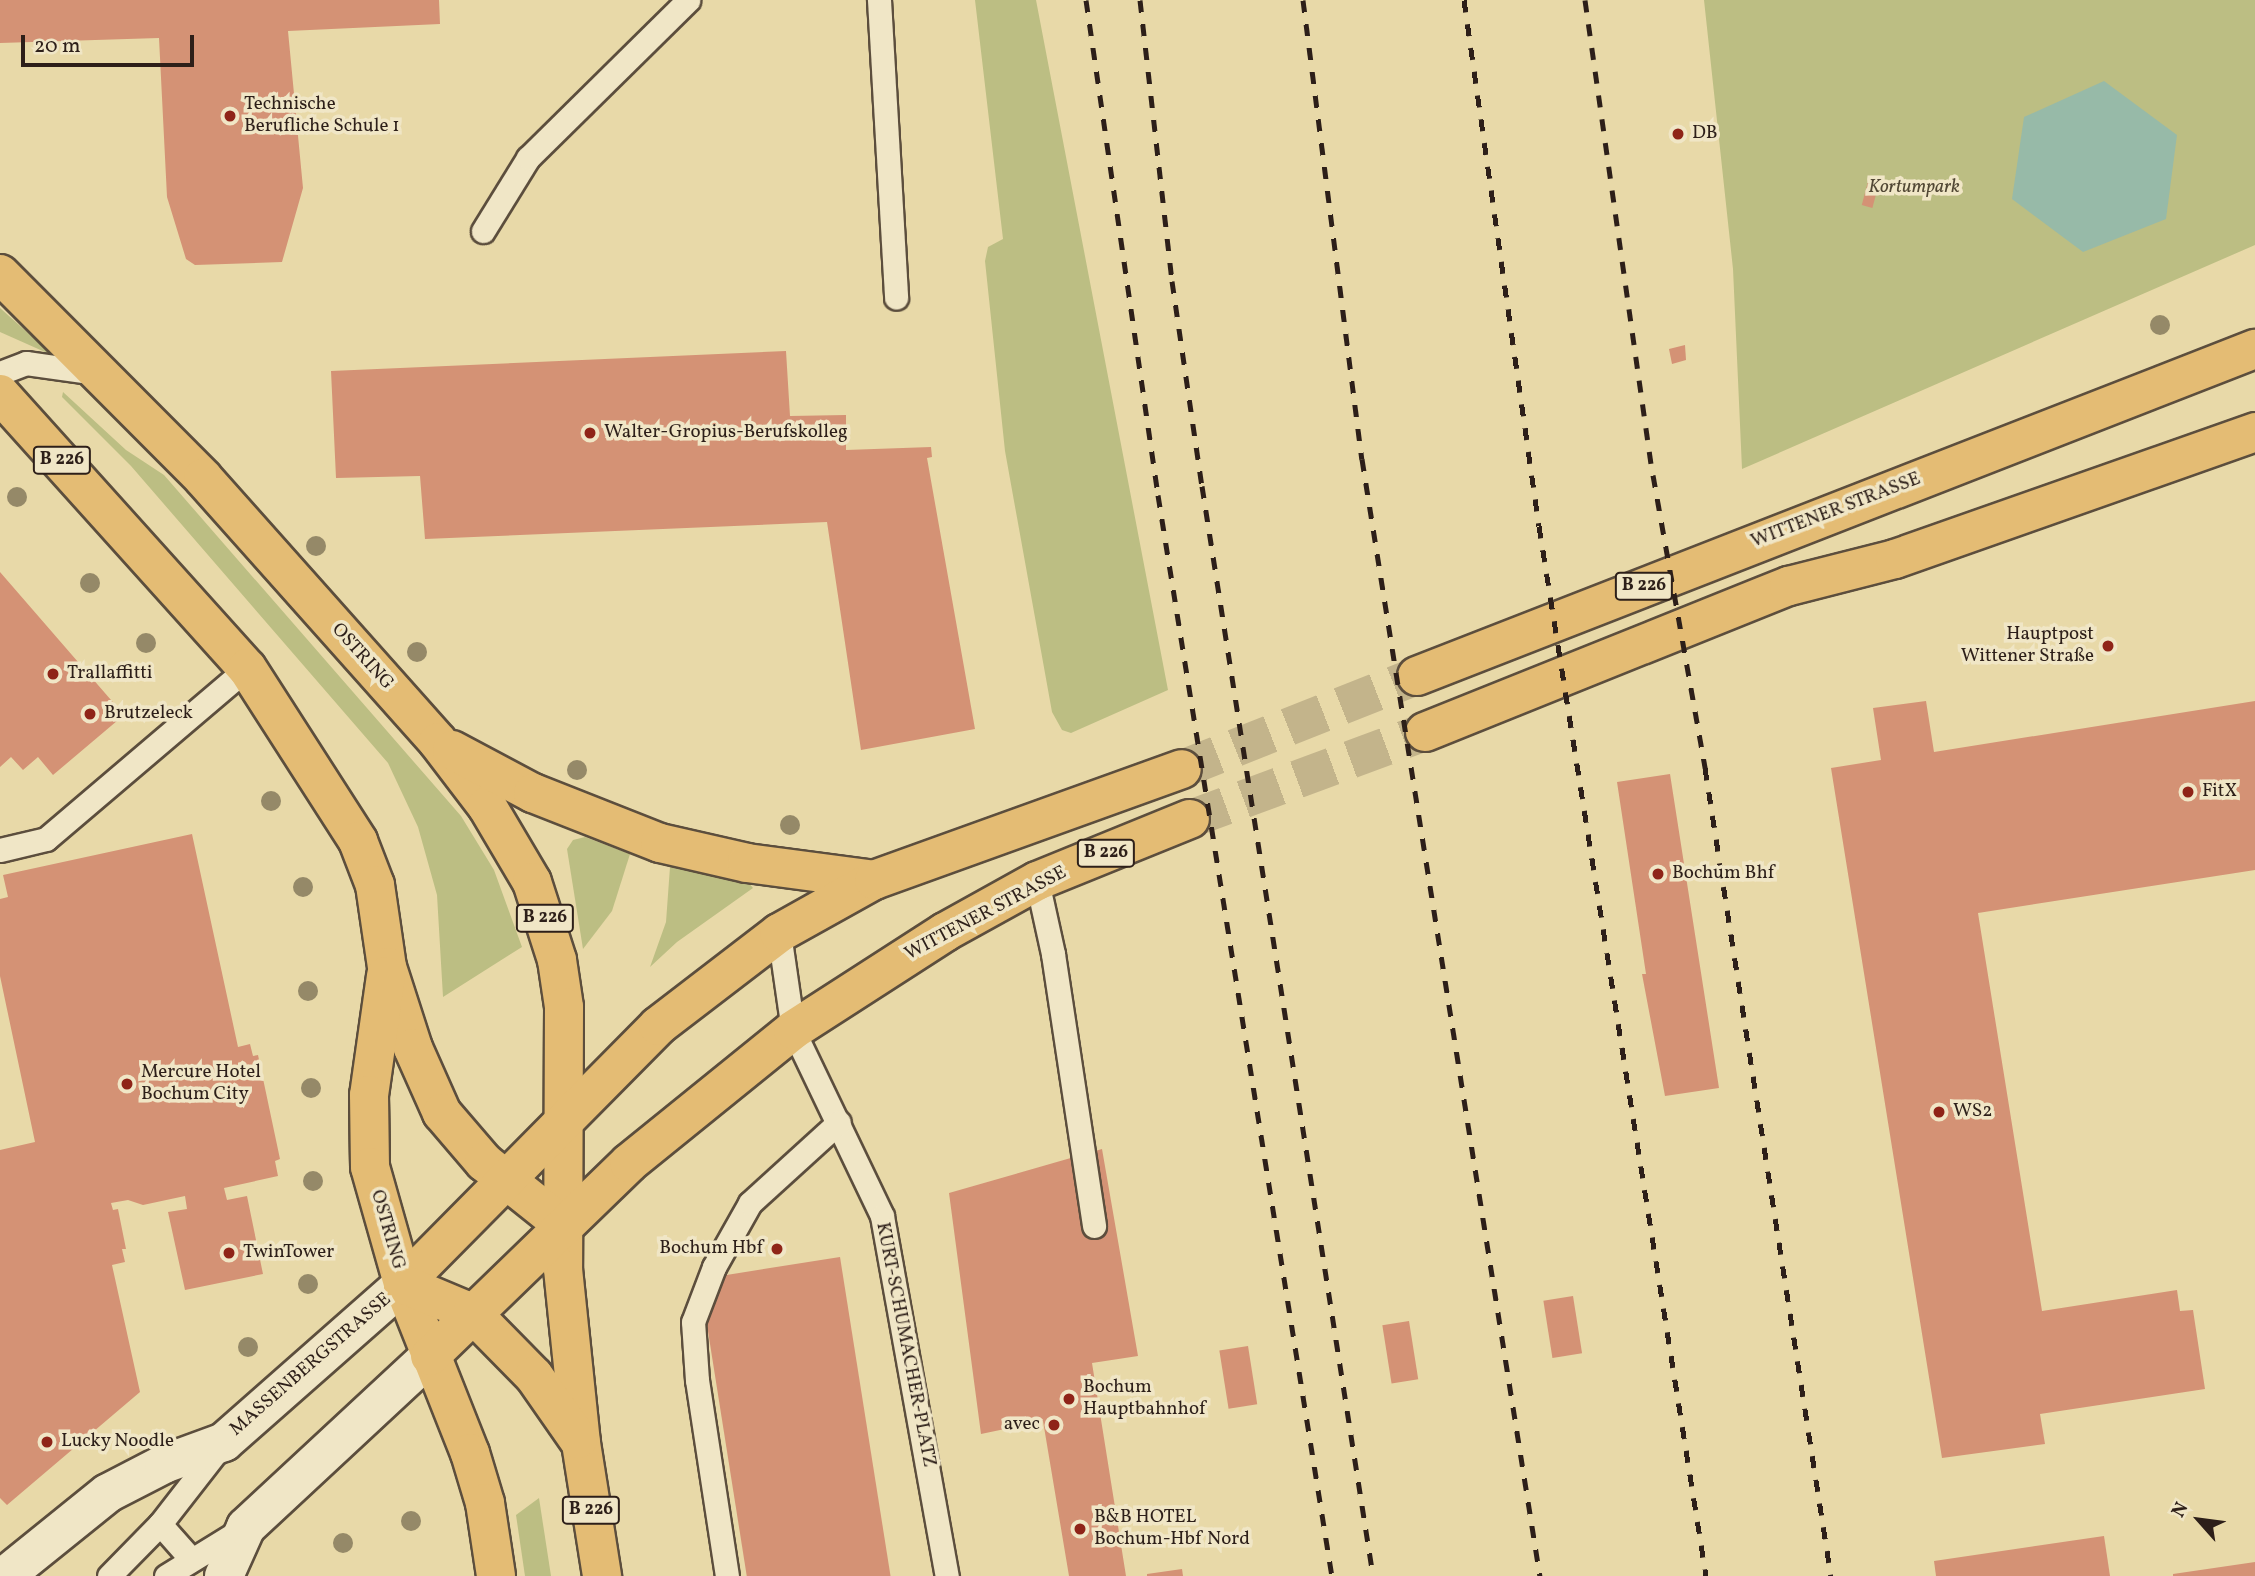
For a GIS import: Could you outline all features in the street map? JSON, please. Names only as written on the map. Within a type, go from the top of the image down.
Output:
[{"type":"main road","name":"OSTRING","points":[[0,274],[202,478],[438,742],[514,850],[545,916],[564,1007],[564,1122]]},
{"type":"main road","name":"WITTENER STRASSE","points":[[1417,676],[2255,349]]},
{"type":"main road","name":"OSTRING","points":[[0,394],[247,668],[358,841],[375,885],[387,967],[413,1048],[442,1113],[464,1142],[508,1182]]},
{"type":"main road","points":[[1425,733],[1789,586],[1895,559],[2255,432]]},
{"type":"main road","name":"B 226","points":[[438,742],[533,793],[660,843],[747,863],[874,880]]},
{"type":"main road","name":"B 226","points":[[496,1576],[485,1503],[470,1453],[404,1284],[508,1182],[658,1026],[779,933],[874,880],[1182,769]]},
{"type":"main road","name":"WITTENER STRASSE","points":[[563,1225],[629,1163],[793,1030],[945,932],[1037,881],[1190,819]]},
{"type":"main road","name":"OSTRING","points":[[387,967],[368,1134],[383,1222],[404,1284]]},
{"type":"main road","name":"B 226","points":[[564,1122],[563,1225],[568,1337],[602,1576]]},
{"type":"main road","name":"B 226","points":[[508,1182],[563,1225]]},
{"type":"main road","name":"B 226","points":[[430,1356],[563,1225]]},
{"type":"main road","points":[[404,1284],[472,1313],[534,1376],[581,1443]]},
{"type":"street","name":"MASSENBERGSTRASSE","points":[[5,1576],[108,1493],[164,1464],[224,1442],[404,1284]]},
{"type":"street","points":[[207,1567],[246,1527],[430,1356]]},
{"type":"lane","points":[[482,231],[528,158],[688,0]]},
{"type":"lane","points":[[880,0],[896,298]]},
{"type":"lane","points":[[0,373],[26,363],[100,373]]},
{"type":"lane","points":[[0,850],[46,839],[247,668]]},
{"type":"lane","points":[[1037,881],[1053,954],[1094,1226]]},
{"type":"lane","points":[[779,933],[793,1030]]},
{"type":"lane","name":"KURT-SCHUMACHER-PLATZ","points":[[793,1030],[882,1216],[947,1576]]},
{"type":"lane","points":[[727,1576],[697,1380],[693,1322],[714,1267],[750,1203],[839,1122]]},
{"type":"lane","points":[[109,1576],[160,1524],[224,1442]]},
{"type":"lane","points":[[160,1524],[207,1567]]},
{"type":"lane","points":[[166,1576],[207,1567]]},
{"type":"green space","points":[[975,0],[1036,0],[1168,690],[1071,733],[1062,730],[1052,712],[1005,451],[985,261],[988,247],[1003,239]]},
{"type":"green space","name":"Kortumpark","points":[[1704,0],[2255,0],[2255,245],[1742,469],[1733,269]]},
{"type":"green space","points":[[0,308],[54,356],[0,332]]},
{"type":"green space","points":[[63,392],[126,450],[164,475],[461,816],[494,870],[522,947],[443,997],[437,895],[418,827],[388,763],[131,466],[62,397]]},
{"type":"green space","points":[[585,837],[630,854],[612,911],[583,949],[567,849],[573,840]]},
{"type":"green space","points":[[670,867],[748,882],[753,888],[677,942],[650,967],[666,922]]},
{"type":"green space","points":[[539,1498],[551,1576],[525,1576],[516,1515]]},
{"type":"shaded area","points":[[2104,81],[2177,135],[2166,219],[2083,252],[2012,199],[2024,117]]},
{"type":"building","name":"Technische Berufliche Schule 1","points":[[0,0],[439,0],[440,24],[288,31],[303,188],[282,262],[195,265],[186,259],[167,197],[159,38],[0,43]]},
{"type":"building","points":[[1869,178],[1880,181],[1872,208],[1862,205]]},
{"type":"building","points":[[1685,345],[1686,360],[1672,364],[1669,349]]},
{"type":"building","name":"Walter-Gropius-Berufskolleg","points":[[786,351],[790,416],[846,415],[846,450],[931,447],[932,457],[927,458],[975,729],[861,750],[827,522],[425,539],[420,476],[336,478],[331,371]]},
{"type":"building","points":[[0,572],[124,715],[53,775],[38,757],[23,770],[11,757],[0,767]]},
{"type":"building","name":"WS2","points":[[1926,701],[1934,752],[2255,701],[2255,870],[1978,913],[2042,1311],[2177,1290],[2180,1311],[2193,1310],[2205,1389],[2040,1414],[2045,1444],[1942,1458],[1831,768],[1881,760],[1873,708]]},
{"type":"building","name":"Bochum Bhf","points":[[1670,774],[1719,1088],[1665,1096],[1642,974],[1646,974],[1617,782]]},
{"type":"building","points":[[192,834],[238,1047],[250,1044],[253,1056],[258,1055],[280,1159],[275,1161],[278,1176],[224,1188],[227,1200],[247,1196],[263,1274],[185,1290],[168,1212],[187,1209],[185,1196],[143,1205],[128,1200],[111,1203],[113,1210],[118,1209],[126,1249],[122,1249],[125,1262],[112,1265],[140,1392],[7,1505],[0,1498],[0,1150],[35,1142],[0,976],[0,899],[8,897],[3,875]]},
{"type":"building","points":[[1102,1149],[1138,1356],[1092,1363],[1126,1576],[1069,1576],[1043,1421],[981,1434],[949,1193]]},
{"type":"building","points":[[840,1257],[891,1576],[747,1576],[700,1279]]},
{"type":"building","points":[[1573,1296],[1582,1353],[1552,1358],[1543,1301]]},
{"type":"building","points":[[1409,1321],[1418,1379],[1392,1383],[1382,1325]]},
{"type":"building","points":[[1248,1346],[1257,1404],[1229,1409],[1219,1351]]},
{"type":"building","points":[[2104,1536],[2110,1576],[1936,1576],[1934,1561]]},
{"type":"building","points":[[2255,1562],[2255,1576],[2173,1576],[2173,1574]]},
{"type":"building","points":[[1182,1569],[1183,1576],[1147,1576],[1147,1574]]},
{"type":"tunnel","points":[[1182,769],[1417,676]]},
{"type":"tunnel","points":[[1190,819],[1425,732]]},
{"type":"railway","points":[[1086,0],[1158,495],[1332,1576]]},
{"type":"railway","points":[[1140,0],[1172,281],[1202,486],[1373,1576]]},
{"type":"railway","points":[[1303,0],[1362,459],[1540,1576]]},
{"type":"railway","points":[[1464,0],[1539,526],[1706,1576]]},
{"type":"railway","points":[[1585,0],[1653,475],[1705,768],[1831,1576]]},
{"type":"place","name":"Technische Berufliche Schule 1","points":[[230,116]]},
{"type":"place","name":"DB","points":[[1678,134]]},
{"type":"place","name":"Walter-Gropius-Berufskolleg","points":[[590,433]]},
{"type":"place","name":"Hauptpost Wittener Straße","points":[[2108,646]]},
{"type":"place","name":"Trallaffitti","points":[[53,674]]},
{"type":"place","name":"Brutzeleck","points":[[90,714]]},
{"type":"place","name":"FitX","points":[[2188,792]]},
{"type":"place","name":"Bochum Bhf","points":[[1658,874]]},
{"type":"place","name":"Mercure Hotel Bochum City","points":[[127,1084]]},
{"type":"place","name":"WS2","points":[[1939,1112]]},
{"type":"place","name":"Bochum Hbf","points":[[777,1249]]},
{"type":"place","name":"TwinTower","points":[[229,1253]]},
{"type":"place","name":"Bochum Hauptbahnhof","points":[[1069,1399]]},
{"type":"place","name":"avec","points":[[1054,1425]]},
{"type":"place","name":"Lucky Noodle","points":[[47,1442]]},
{"type":"place","name":"B&B HOTEL Bochum-Hbf Nord","points":[[1080,1529]]}]
